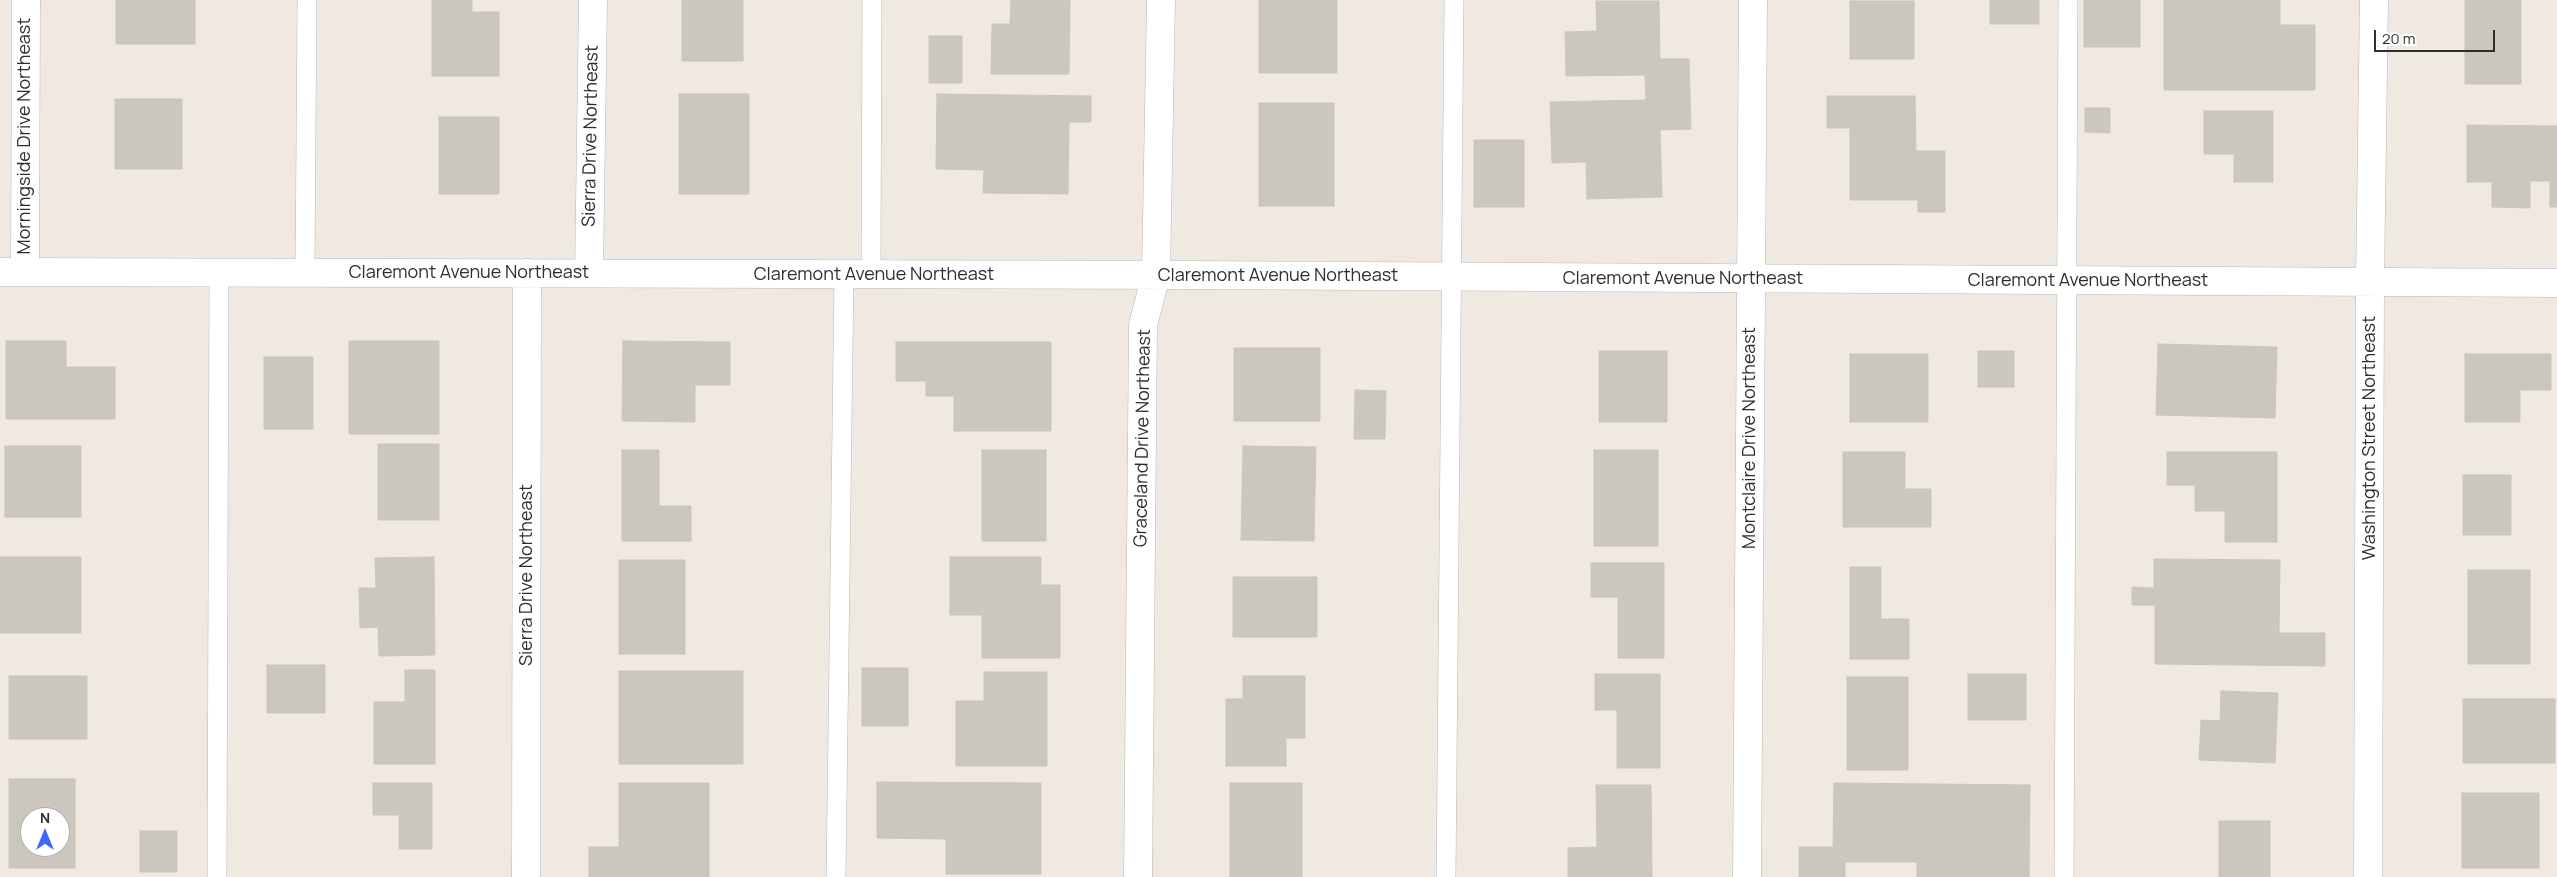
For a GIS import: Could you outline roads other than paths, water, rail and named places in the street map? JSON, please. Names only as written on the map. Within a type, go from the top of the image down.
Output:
[{"type":"street","name":"Morningside Drive Northeast","points":[[12,272],[26,0]]},
{"type":"street","name":"Sierra Drive Northeast","points":[[589,273],[593,0]]},
{"type":"street","name":"Graceland Drive Northeast","points":[[1138,877],[1143,325],[1156,275],[1161,0]]},
{"type":"street","name":"Montclaire Drive Northeast","points":[[1747,877],[1753,0]]},
{"type":"street","name":"Washington Street Northeast","points":[[2368,877],[2370,282],[2374,0]]},
{"type":"street","name":"Claremont Avenue Northeast","points":[[12,272],[1156,275],[1750,280],[2557,283]]},
{"type":"street","name":"Sierra Drive Northeast","points":[[526,877],[527,273]]},
{"type":"lane","points":[[305,273],[307,0]]},
{"type":"lane","points":[[871,275],[872,0]]},
{"type":"lane","points":[[1446,877],[1454,0]]},
{"type":"lane","points":[[2064,877],[2068,0]]},
{"type":"lane","points":[[218,877],[219,273]]},
{"type":"lane","points":[[836,877],[844,275]]}]
